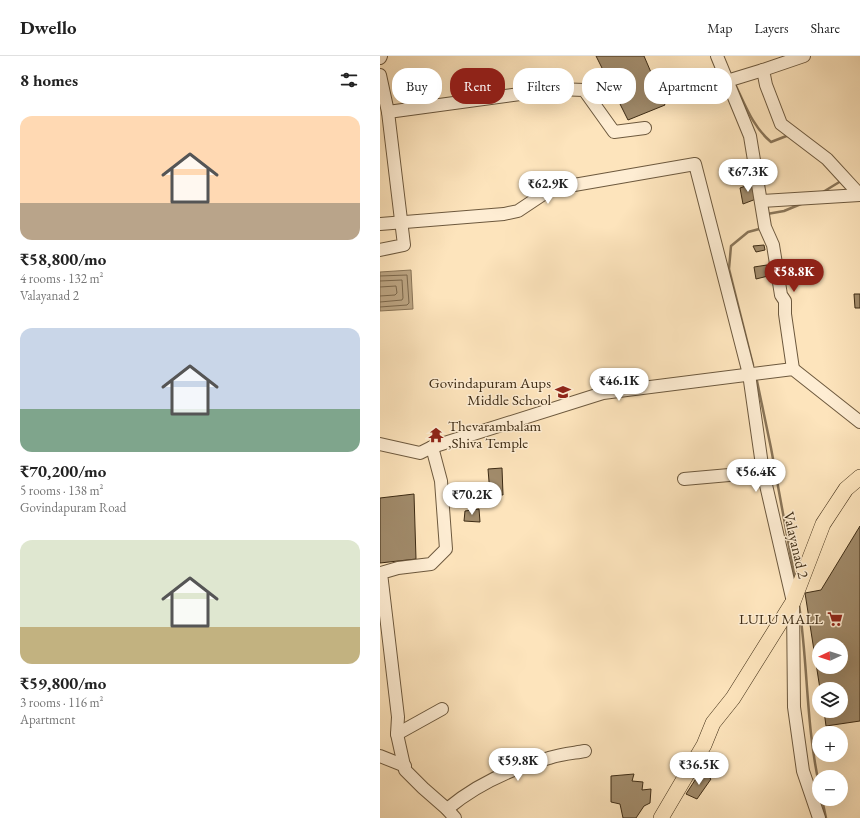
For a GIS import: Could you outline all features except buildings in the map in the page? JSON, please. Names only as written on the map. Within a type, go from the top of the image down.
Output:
[{"type":"main road","points":[[661,818],[704,745],[713,723],[733,698],[793,602],[822,524],[846,489],[860,477]]},
{"type":"street","points":[[717,56],[722,68]]},
{"type":"street","points":[[732,79],[804,56]]},
{"type":"street","points":[[763,70],[766,86],[781,124],[828,159],[860,195]]},
{"type":"street","points":[[380,75],[388,112],[385,127],[404,245],[380,250]]},
{"type":"street","points":[[388,112],[557,89],[584,90],[614,132],[645,128]]},
{"type":"street","points":[[732,93],[750,136],[764,227],[773,245],[782,295],[785,301],[785,314],[793,368],[860,422]]},
{"type":"street","name":"Valayanad 2","points":[[401,222],[504,214],[518,211],[551,189],[695,164],[750,374],[763,472],[793,602],[794,707],[803,771],[819,818]]},
{"type":"street","points":[[760,201],[860,195]]},
{"type":"street","points":[[380,224],[401,222]]},
{"type":"street","points":[[380,444],[420,453],[432,447],[603,393],[793,368]]},
{"type":"street","points":[[432,447],[441,481],[446,549],[431,564],[398,568],[381,573],[398,718],[397,734],[405,770],[422,788],[451,813],[458,800],[487,783],[515,770],[550,758],[586,751]]},
{"type":"street","points":[[684,479],[763,472]]},
{"type":"street","points":[[397,734],[442,709]]},
{"type":"street","points":[[380,756],[405,766]]},
{"type":"water","points":[[411,270],[413,309],[380,311],[380,272]]},
{"type":"waterway","name":"Valayanad 2","points":[[734,82],[754,122],[764,136],[771,142],[789,135]]},
{"type":"waterway","name":"Valayanad 2","points":[[823,192],[841,181]]},
{"type":"waterway","name":"Valayanad 2","points":[[767,214],[784,211],[801,204]]},
{"type":"waterway","name":"Valayanad 2","points":[[753,365],[729,269],[731,246],[748,232],[763,228]]},
{"type":"waterway","points":[[757,381],[795,579]]},
{"type":"waterway","points":[[799,605],[809,717],[816,770]]},
{"type":"waterway","points":[[823,806],[826,818]]},
{"type":"place","name":"Govindapuram Aups Middle School","points":[[563,392]]},
{"type":"place","name":"Thevarambalam ,Shiva Temple","points":[[436,435]]},
{"type":"place","name":"LULU MALL","points":[[835,619]]}]
